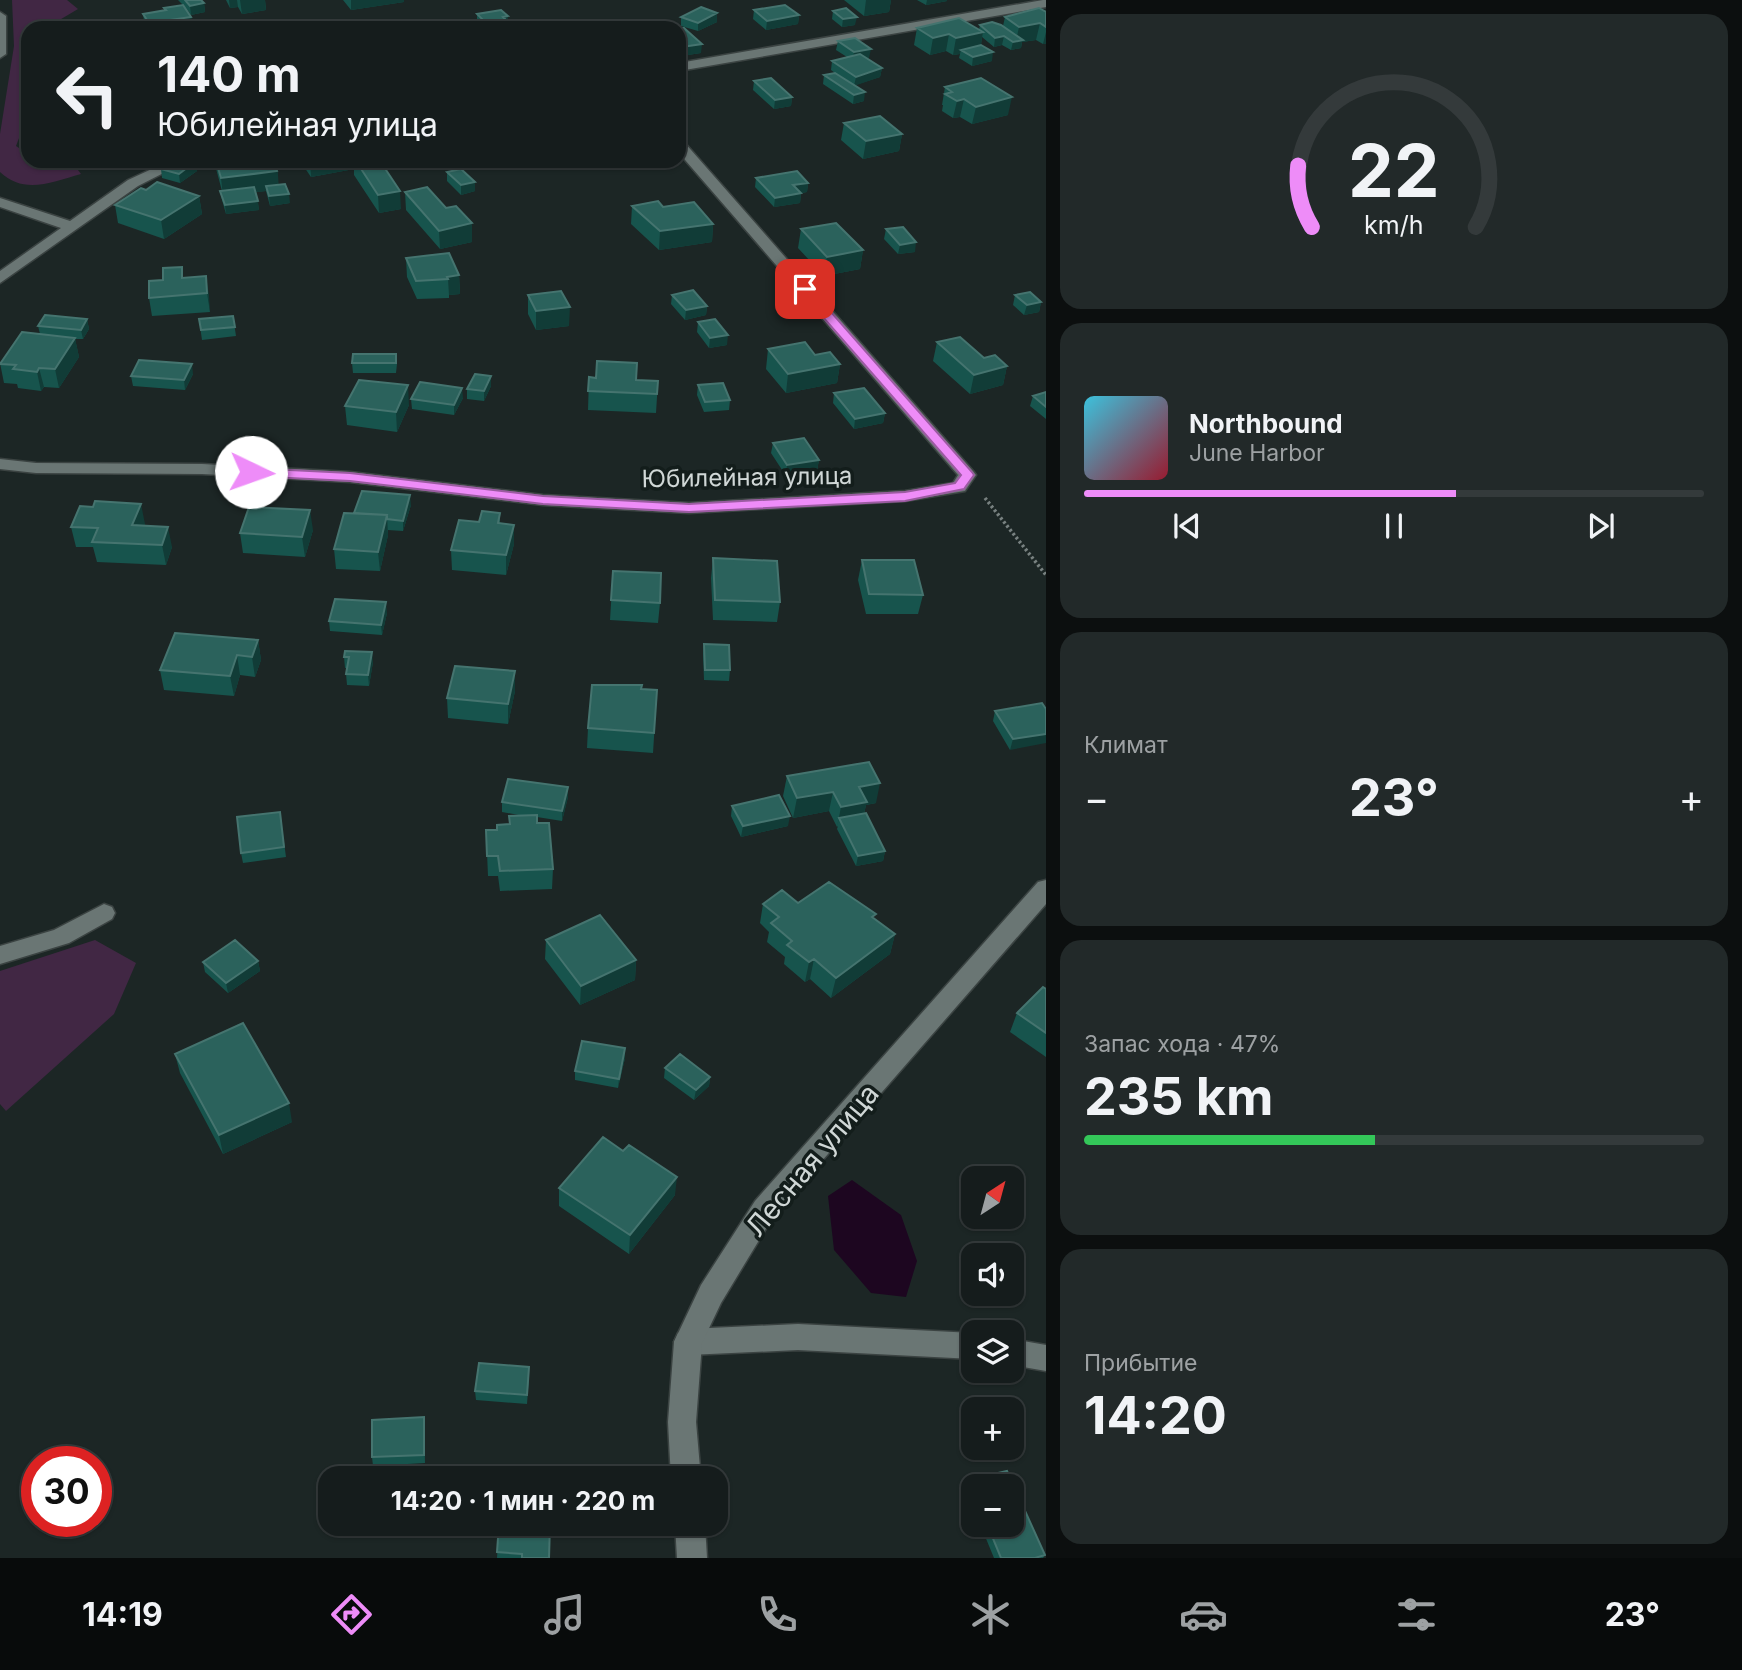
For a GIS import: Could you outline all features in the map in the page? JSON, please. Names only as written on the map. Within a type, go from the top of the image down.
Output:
[{"type":"street","points":[[686,66],[1045,3]]},
{"type":"street","points":[[0,16],[0,54]]},
{"type":"street","points":[[686,153],[967,475]]},
{"type":"street","points":[[0,278],[133,183],[165,168]]},
{"type":"street","points":[[0,202],[70,226]]},
{"type":"street","name":"Юбилейная улица","points":[[0,464],[36,468],[202,469],[336,477],[543,500],[689,508],[905,496],[959,486],[967,475]]},
{"type":"street","name":"Лесная улица","points":[[685,1466],[682,1422],[688,1342],[711,1294],[764,1209],[1045,888]]},
{"type":"street","points":[[0,956],[61,937],[104,913]]},
{"type":"street","points":[[688,1342],[798,1337],[961,1345]]},
{"type":"street","points":[[1024,1354],[1045,1358]]},
{"type":"street","points":[[691,1536],[692,1558]]},
{"type":"path","points":[[967,475],[1045,575]]},
{"type":"shaded area","points":[[12,0],[67,0],[78,9],[58,21],[21,21],[21,133],[16,146],[21,149],[21,168],[76,168],[81,174],[49,183],[29,185],[9,179],[0,172],[0,134],[14,46]]},
{"type":"shaded area","points":[[95,940],[136,963],[114,1014],[6,1111],[0,1104],[0,971]]},
{"type":"shaded area","points":[[852,1180],[901,1215],[917,1261],[906,1297],[871,1293],[834,1250],[828,1196]]},
{"type":"building","points":[[185,0],[201,0],[204,3],[190,6]]},
{"type":"building","points":[[183,5],[191,17],[148,21],[143,14],[166,10],[164,8]]},
{"type":"building","points":[[785,5],[799,15],[767,21],[754,10]]},
{"type":"building","points":[[701,7],[717,13],[698,23],[681,17]]},
{"type":"building","points":[[846,8],[857,17],[843,19],[833,11]]},
{"type":"building","points":[[1039,8],[1046,12],[1046,27],[1040,23],[1019,27],[1005,17]]},
{"type":"building","points":[[501,10],[508,16],[503,17],[507,21],[484,21],[477,14]]},
{"type":"building","points":[[959,18],[983,32],[956,38],[949,34],[933,38],[917,28]]},
{"type":"building","points":[[992,22],[1023,40],[1013,42],[1004,36],[995,38],[980,25]]},
{"type":"building","points":[[686,30],[702,44],[686,46]]},
{"type":"building","points":[[855,38],[871,49],[854,52],[838,41]]},
{"type":"building","points":[[981,45],[993,52],[973,57],[961,50]]},
{"type":"building","points":[[860,54],[882,68],[856,77],[832,61]]},
{"type":"building","points":[[835,73],[865,92],[854,95],[824,75]]},
{"type":"building","points":[[771,78],[792,97],[775,100],[754,81]]},
{"type":"building","points":[[981,78],[1012,97],[976,107],[964,99],[957,101],[945,94],[952,92],[945,87]]},
{"type":"building","points":[[880,116],[902,134],[866,141],[844,123]]},
{"type":"building","points":[[162,168],[187,168],[179,174]]},
{"type":"building","points":[[218,168],[276,168],[277,171],[221,178]]},
{"type":"building","points":[[361,168],[385,168],[400,191],[378,195]]},
{"type":"building","points":[[461,169],[475,182],[461,185],[447,172]]},
{"type":"building","points":[[797,171],[808,183],[793,185],[801,193],[775,198],[756,178]]},
{"type":"building","points":[[157,182],[199,196],[161,220],[115,205],[141,188],[146,190]]},
{"type":"building","points":[[285,184],[289,194],[269,196],[266,186]]},
{"type":"building","points":[[254,187],[258,201],[225,205],[220,191]]},
{"type":"building","points":[[427,187],[446,208],[456,206],[472,223],[439,231],[405,192]]},
{"type":"building","points":[[658,201],[663,207],[694,202],[713,224],[660,231],[632,206]]},
{"type":"building","points":[[836,223],[863,250],[827,257],[801,229]]},
{"type":"building","points":[[903,227],[916,242],[900,245],[886,229]]},
{"type":"building","points":[[449,253],[459,275],[447,277],[448,279],[416,281],[406,258]]},
{"type":"building","points":[[182,267],[182,278],[206,276],[207,293],[149,298],[149,281],[163,280],[163,268]]},
{"type":"building","points":[[693,290],[707,306],[686,310],[672,295]]},
{"type":"building","points":[[561,291],[570,307],[536,311],[528,295]]},
{"type":"building","points":[[1030,292],[1041,302],[1027,305],[1015,295]]},
{"type":"building","points":[[45,315],[87,319],[81,330],[38,326]]},
{"type":"building","points":[[233,316],[235,327],[201,330],[199,319]]},
{"type":"building","points":[[715,319],[728,335],[710,338],[698,322]]},
{"type":"building","points":[[22,332],[75,338],[55,369],[39,368],[37,372],[13,369],[16,365],[0,364]]},
{"type":"building","points":[[960,337],[984,358],[995,355],[1007,366],[974,375],[937,342]]},
{"type":"building","points":[[805,342],[815,355],[830,352],[840,364],[788,374],[768,349]]},
{"type":"building","points":[[353,354],[396,354],[396,363],[352,363]]},
{"type":"building","points":[[139,360],[192,364],[184,380],[131,376]]},
{"type":"building","points":[[597,361],[637,363],[636,380],[658,381],[657,394],[588,391],[589,377],[596,378]]},
{"type":"building","points":[[475,374],[491,376],[484,391],[467,389]]},
{"type":"building","points":[[359,380],[408,385],[396,412],[345,406]]},
{"type":"building","points":[[420,382],[462,388],[454,405],[411,399]]},
{"type":"building","points":[[723,383],[730,400],[705,402],[698,385]]},
{"type":"building","points":[[864,388],[885,413],[855,419],[834,393]]},
{"type":"building","points":[[1046,392],[1046,407],[1033,396]]},
{"type":"building","points":[[804,438],[819,460],[787,465],[773,443]]},
{"type":"building","points":[[362,491],[410,495],[403,521],[387,519],[387,515],[354,513]]},
{"type":"building","points":[[95,501],[141,504],[132,525],[168,527],[162,545],[92,542],[98,528],[71,527],[80,506],[93,507]]},
{"type":"building","points":[[249,507],[310,510],[302,537],[240,533]]},
{"type":"building","points":[[482,511],[500,513],[498,523],[514,525],[506,555],[451,550],[459,520],[479,522]]},
{"type":"building","points":[[344,513],[387,515],[378,552],[334,549]]},
{"type":"building","points":[[713,558],[777,561],[780,602],[715,600]]},
{"type":"building","points":[[862,560],[914,560],[923,595],[869,594]]},
{"type":"building","points":[[613,571],[661,573],[660,603],[611,600]]},
{"type":"building","points":[[335,599],[386,602],[381,625],[329,621]]},
{"type":"building","points":[[175,633],[258,640],[252,657],[237,655],[230,676],[160,670]]},
{"type":"building","points":[[704,644],[729,645],[730,670],[705,670]]},
{"type":"building","points":[[345,651],[372,652],[368,675],[346,674],[349,657],[344,657]]},
{"type":"building","points":[[455,666],[515,671],[508,704],[447,698]]},
{"type":"building","points":[[592,685],[642,685],[641,689],[657,690],[654,733],[588,728]]},
{"type":"building","points":[[1042,703],[1046,709],[1046,734],[1013,739],[995,711]]},
{"type":"building","points":[[869,762],[880,783],[859,787],[867,802],[841,807],[833,792],[797,798],[787,776]]},
{"type":"building","points":[[508,779],[568,787],[562,811],[502,802]]},
{"type":"building","points":[[779,795],[790,816],[743,826],[732,806]]},
{"type":"building","points":[[280,812],[284,847],[241,853],[237,817]]},
{"type":"building","points":[[866,813],[885,851],[858,856],[839,818]]},
{"type":"building","points":[[537,815],[537,823],[549,823],[553,869],[500,871],[498,856],[487,856],[486,830],[497,830],[497,825],[510,824],[509,816]]},
{"type":"building","points":[[829,882],[876,914],[872,917],[895,934],[836,978],[814,959],[809,962],[787,945],[792,941],[771,923],[779,917],[763,904],[782,890],[798,903]]},
{"type":"building","points":[[600,915],[636,960],[581,986],[546,940]]},
{"type":"building","points":[[235,940],[258,961],[226,983],[203,962]]},
{"type":"building","points":[[1043,987],[1046,989],[1046,1033],[1017,1013]]},
{"type":"building","points":[[243,1023],[289,1103],[219,1135],[175,1054]]},
{"type":"building","points":[[582,1041],[625,1048],[619,1079],[575,1071]]},
{"type":"building","points":[[680,1054],[710,1077],[696,1090],[665,1068]]},
{"type":"building","points":[[603,1137],[623,1151],[629,1145],[677,1177],[630,1235],[559,1188]]},
{"type":"building","points":[[479,1363],[529,1367],[527,1395],[475,1391]]},
{"type":"building","points":[[424,1417],[424,1455],[372,1457],[372,1420]]},
{"type":"building","points":[[1024,1509],[1045,1555],[1035,1558],[1001,1558],[992,1537],[1024,1537]]},
{"type":"building","points":[[498,1536],[550,1536],[549,1558],[522,1558],[522,1554],[497,1552]]},
{"type":"route","points":[[251,472],[350,477],[543,500],[689,508],[905,496],[959,486],[967,475],[805,289]]}]
